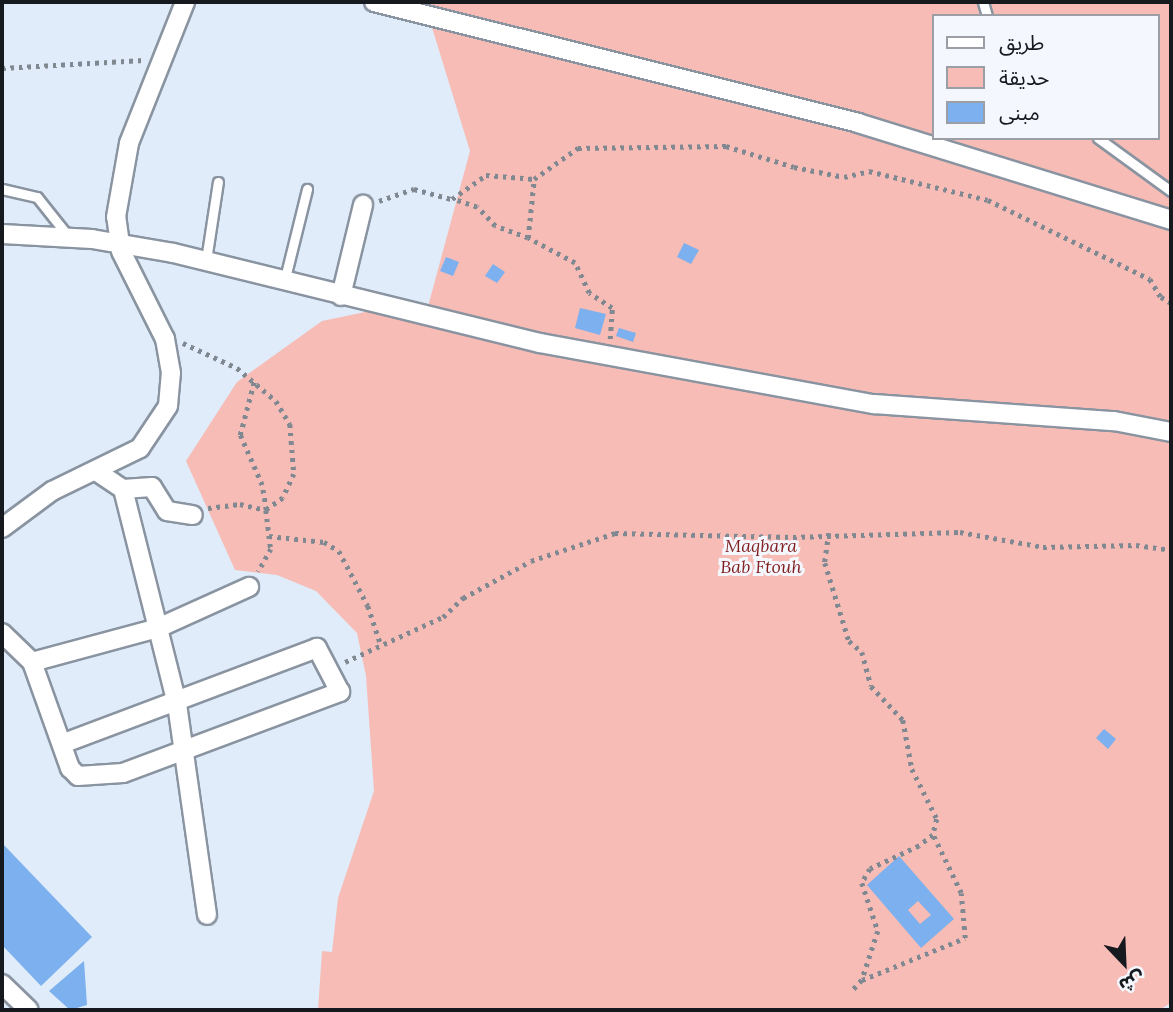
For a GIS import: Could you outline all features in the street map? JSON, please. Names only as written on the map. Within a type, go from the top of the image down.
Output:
[{"type":"street","points":[[2,528],[52,491],[140,448],[158,426],[171,388],[165,339],[119,245],[116,217],[122,172],[185,2]]},
{"type":"street","points":[[374,2],[858,123],[1171,220]]},
{"type":"street","points":[[341,296],[363,205]]},
{"type":"street","points":[[2,234],[69,237],[205,260],[284,283],[540,343],[607,353],[874,404],[1114,421],[1171,432]]},
{"type":"street","points":[[96,471],[123,489],[152,488],[167,511],[193,515]]},
{"type":"street","points":[[123,489],[177,704],[207,915]]},
{"type":"street","points":[[32,662],[158,628],[249,587]]},
{"type":"street","points":[[2,633],[32,662],[64,743],[70,768],[78,776],[96,778],[123,773],[340,692],[317,648],[177,704],[64,743]]},
{"type":"street","points":[[4,990],[29,1010]]},
{"type":"lane","points":[[1101,140],[1171,191]]},
{"type":"lane","points":[[205,260],[218,182]]},
{"type":"lane","points":[[2,189],[37,197],[69,237]]},
{"type":"lane","points":[[284,283],[307,189]]},
{"type":"path","points":[[2,68],[162,59]]},
{"type":"path","points":[[452,199],[486,175],[534,179],[578,148],[726,146],[844,177],[869,171],[988,200],[1060,239],[1150,279],[1161,297],[1171,303]]},
{"type":"path","points":[[528,238],[534,179]]},
{"type":"path","points":[[363,205],[414,189],[452,199],[477,207],[495,226],[528,238],[575,263],[589,293],[612,308],[615,319],[607,353]]},
{"type":"path","points":[[165,339],[195,346],[237,368],[276,401],[289,424],[291,436],[294,474],[283,498],[266,510],[240,504],[214,505],[193,515]]},
{"type":"path","points":[[249,587],[271,550],[262,485],[240,435],[254,382]]},
{"type":"path","points":[[328,670],[443,617],[463,598],[531,561],[588,539],[615,533],[793,537],[829,533],[960,531],[1044,547],[1136,545],[1171,550]]},
{"type":"path","points":[[829,533],[825,563],[849,641],[862,652],[871,686],[904,720],[912,769],[937,819],[933,835],[919,846],[870,869],[862,883],[878,930],[862,980],[852,991]]},
{"type":"path","points":[[269,536],[324,542],[338,551],[368,606],[381,645]]},
{"type":"path","points":[[862,980],[965,938],[961,893],[933,835]]},
{"type":"green space","name":"Maqbara Bab Ftouh","points":[[416,2],[1171,2],[1171,1003],[1159,1010],[318,1010],[322,951],[332,952],[338,898],[374,791],[366,676],[357,633],[316,591],[277,575],[235,570],[186,461],[237,382],[322,321],[370,311],[423,325],[470,151],[425,5]]},
{"type":"building","points":[[684,243],[699,250],[691,264],[677,257]]},
{"type":"building","points":[[446,257],[459,262],[453,276],[440,271]]},
{"type":"building","points":[[493,264],[505,272],[497,283],[485,276]]},
{"type":"building","points":[[580,308],[606,314],[600,335],[575,328]]},
{"type":"building","points":[[619,328],[636,333],[633,342],[616,336]]},
{"type":"building","points":[[1104,729],[1116,739],[1108,749],[1096,738]]},
{"type":"building","points":[[2,843],[92,937],[41,986],[2,945]]},
{"type":"building","points":[[899,856],[954,919],[921,948],[867,885]],"holes":[[[918,901],[931,915],[920,924],[908,910]]]},
{"type":"building","points":[[84,961],[87,1005],[70,1010],[49,991]]}]
